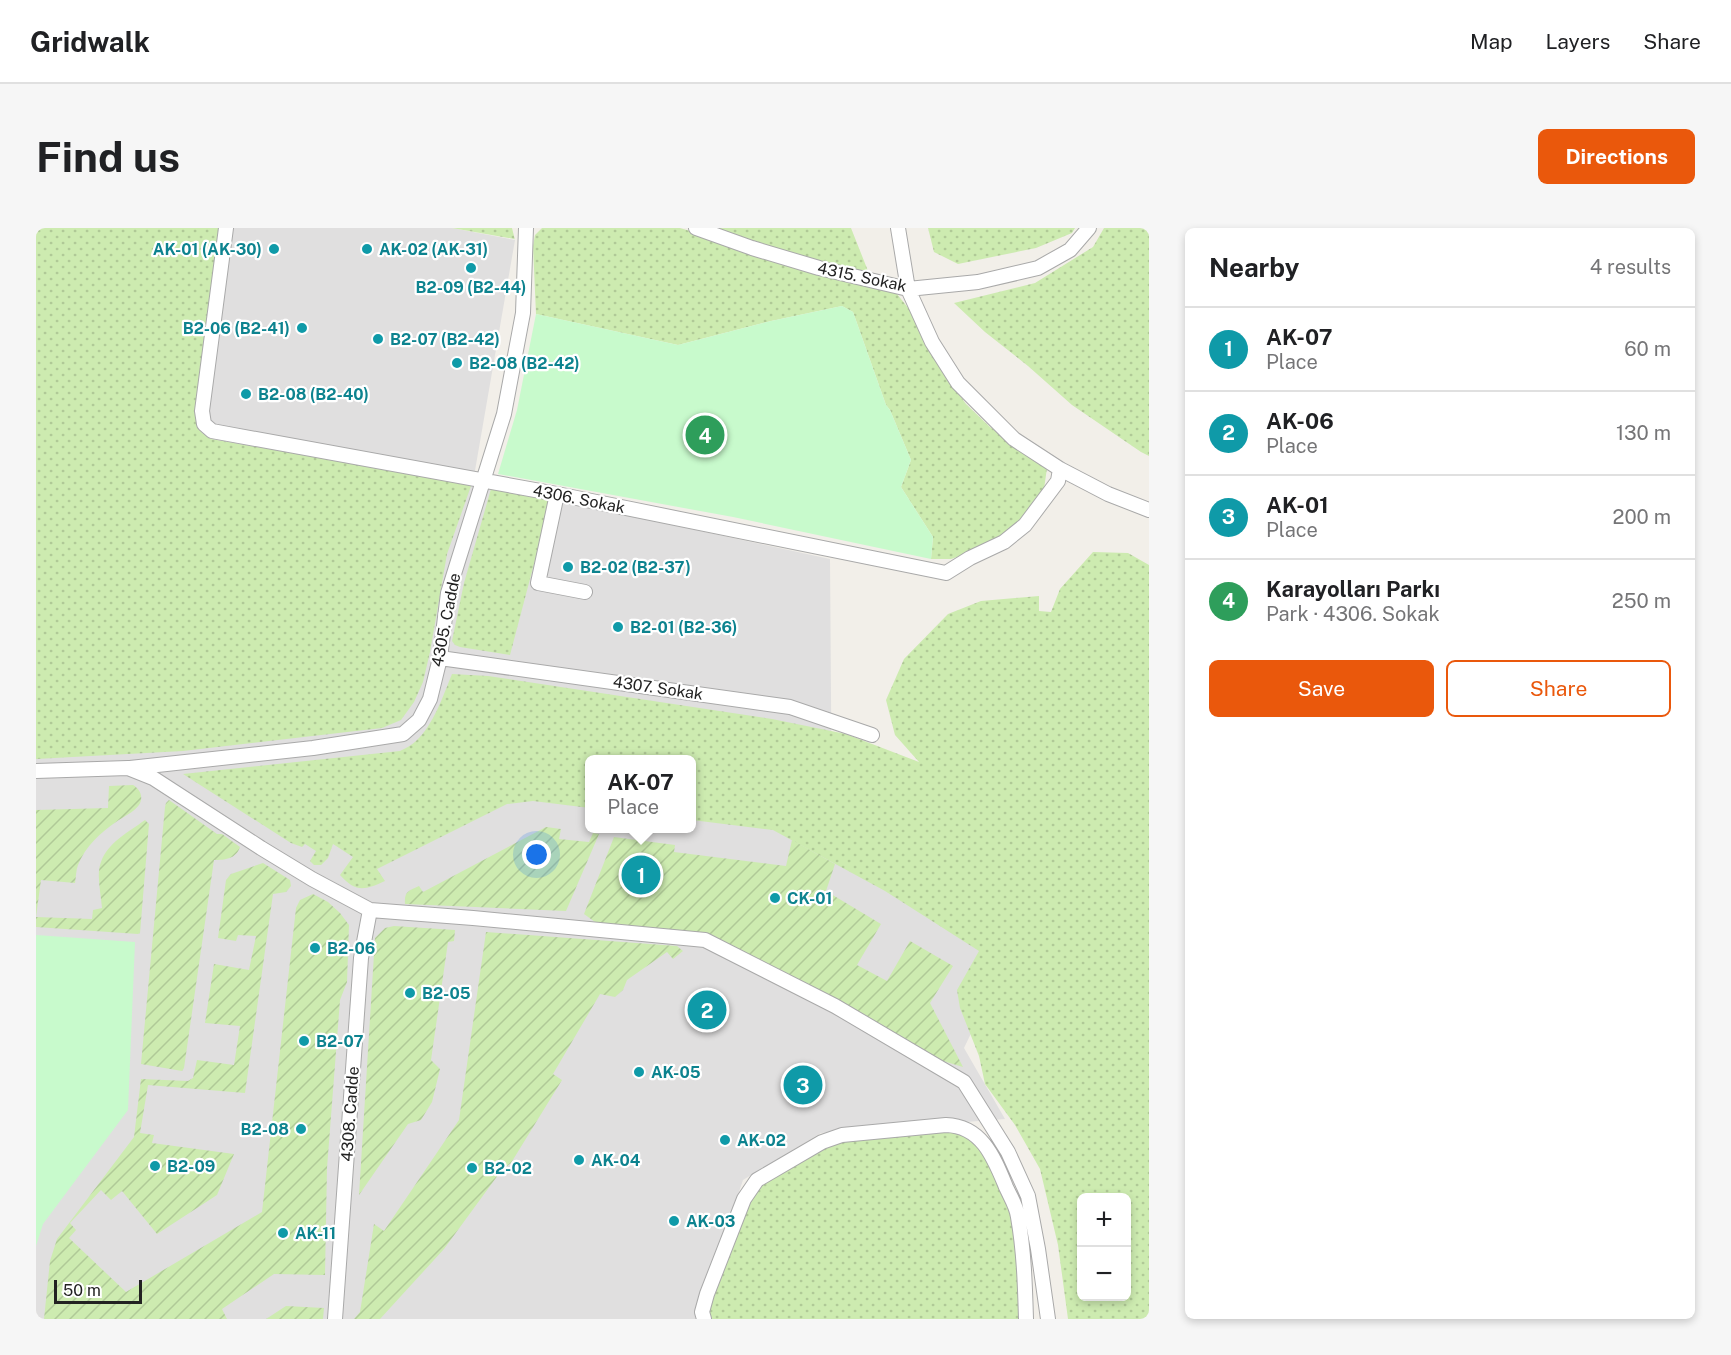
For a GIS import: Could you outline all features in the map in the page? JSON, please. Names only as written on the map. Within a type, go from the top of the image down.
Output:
[{"type":"street","name":"4306. Sokak","points":[[226,228],[202,411],[204,424],[212,431],[558,494],[946,573],[970,558],[1004,542],[1025,525],[1058,481],[1060,469]]},
{"type":"street","name":"4305. Cadde","points":[[36,771],[128,768],[313,748],[403,734],[419,720],[430,699],[440,657],[448,593],[504,414],[523,313],[526,228]]},
{"type":"street","name":"4315. Sokak","points":[[696,228],[819,268],[908,289],[978,282],[1038,268],[1070,250],[1089,228]]},
{"type":"street","points":[[898,228],[908,289],[932,342],[958,383],[1014,439],[1060,469],[1108,494],[1147,508]]},
{"type":"street","points":[[558,494],[538,583],[585,592]]},
{"type":"street","name":"4307. Sokak","points":[[440,657],[790,707],[872,735]]},
{"type":"street","points":[[128,768],[153,778],[261,848],[370,910],[705,940],[835,1006],[964,1082],[1008,1152],[1028,1196],[1048,1319]]},
{"type":"street","name":"4308. Cadde","points":[[335,1319],[361,958],[370,910]]},
{"type":"street","points":[[704,1319],[702,1312],[707,1294],[744,1199],[757,1180],[822,1142],[842,1135],[946,1125],[970,1131],[992,1153],[1018,1214],[1025,1278],[1026,1319]]},
{"type":"shaded area","points":[[233,228],[452,228],[515,240],[473,482],[830,559],[832,831],[1015,942],[964,1048],[1005,1119],[821,1133],[743,1180],[707,1287],[721,1319],[36,1319],[36,739],[104,739]]},
{"type":"green space","points":[[36,228],[221,228],[209,303],[197,419],[202,433],[211,439],[467,483],[471,486],[447,554],[423,682],[414,702],[401,720],[382,728],[183,751],[36,759]]},
{"type":"green space","points":[[452,228],[512,228],[515,239]]},
{"type":"green space","points":[[542,228],[680,228],[897,294],[913,314],[942,371],[966,404],[990,427],[1047,468],[1044,489],[1036,505],[1015,530],[978,550],[951,559],[931,559],[933,537],[901,487],[911,460],[886,405],[853,312],[842,306],[771,321],[678,345],[536,314],[533,246],[535,235]]},
{"type":"green space","points":[[703,228],[851,228],[870,276]]},
{"type":"green space","points":[[928,228],[1075,228],[1072,233],[1036,248],[958,264],[934,252]]},
{"type":"green space","points":[[1104,228],[1149,228],[1149,456],[1072,405],[954,303],[1035,283],[1093,247]]},
{"type":"green space","points":[[842,306],[853,312],[886,405],[911,460],[901,487],[933,537],[931,559],[733,517],[498,474],[517,410],[536,314],[678,345],[771,321]]},
{"type":"green space","points":[[491,489],[549,500],[550,503],[510,655],[460,647],[452,641],[464,583]]},
{"type":"green space","points":[[1093,552],[1128,553],[1149,565],[1149,1319],[1068,1319],[1058,1245],[1040,1169],[1015,1125],[985,1084],[979,1056],[960,1008],[957,990],[979,951],[885,891],[773,830],[696,820],[696,755],[585,755],[585,807],[533,801],[507,804],[377,869],[385,881],[366,888],[351,885],[340,875],[353,857],[333,844],[328,858],[321,865],[314,865],[310,861],[316,851],[305,844],[302,847],[291,843],[183,774],[400,751],[414,742],[428,726],[452,674],[488,676],[772,719],[846,734],[919,762],[895,735],[886,700],[904,659],[948,614],[981,601],[1039,596],[1039,611],[1051,612],[1060,589]]},
{"type":"green space","points":[[133,785],[141,796],[139,805],[105,830],[89,846],[78,865],[75,883],[41,880],[36,917],[36,810],[108,808],[109,786]]},
{"type":"green space","points":[[169,800],[217,834],[222,834],[240,847],[233,856],[214,860],[182,1071],[141,1064],[165,807]]},
{"type":"green space","points":[[145,820],[149,824],[140,933],[36,927],[36,917],[92,919],[93,910],[102,908],[99,871],[105,854],[123,835]]},
{"type":"green space","points":[[546,827],[561,829],[559,839],[589,842],[593,833],[599,834],[566,911],[405,904],[405,896],[410,890],[419,886],[423,892]]},
{"type":"green space","points":[[614,837],[675,845],[674,852],[786,866],[792,840],[835,864],[826,891],[881,924],[857,965],[887,981],[910,941],[953,966],[930,1003],[963,1067],[943,1061],[783,971],[718,940],[595,922],[584,914]]},
{"type":"green space","points":[[263,863],[290,880],[291,886],[286,892],[273,894],[245,1093],[148,1085],[140,1133],[154,1135],[152,1143],[234,1154],[217,1195],[157,1234],[122,1191],[111,1200],[101,1190],[70,1223],[76,1230],[69,1238],[126,1292],[262,1212],[296,908],[300,900],[313,894],[328,902],[349,925],[347,982],[340,1000],[327,1168],[325,1275],[274,1274],[222,1309],[227,1319],[44,1319],[50,1261],[57,1239],[134,1137],[141,1079],[188,1081],[193,1078],[197,1060],[234,1065],[240,1026],[205,1023],[214,964],[249,970],[256,936],[238,935],[236,941],[218,938],[226,880],[231,874]]},
{"type":"green space","points":[[394,926],[455,930],[454,941],[448,942],[431,1060],[440,1069],[432,1102],[421,1120],[408,1124],[359,1195],[375,938],[385,928]]},
{"type":"green space","points":[[486,932],[677,946],[683,951],[673,959],[667,952],[627,980],[623,990],[615,997],[600,994],[553,1074],[562,1080],[511,1163],[501,1171],[444,1249],[380,1319],[354,1319],[360,1312],[374,1224],[384,1231],[459,1120]]},
{"type":"green space","points":[[36,935],[135,942],[128,1110],[43,1224],[36,1246]]},
{"type":"green space","points":[[948,1127],[964,1132],[1002,1175],[1017,1231],[1021,1319],[709,1319],[706,1311],[753,1194],[767,1178],[844,1138]]},
{"type":"green space","points":[[286,1306],[324,1308],[323,1319],[266,1319]]},
{"type":"place","name":"AK-01 (AK-30)","points":[[274,249]]},
{"type":"place","name":"AK-02 (AK-31)","points":[[367,249]]},
{"type":"place","name":"B2-09 (B2-44)","points":[[471,268]]},
{"type":"place","name":"B2-06 (B2-41)","points":[[302,328]]},
{"type":"place","name":"B2-07 (B2-42)","points":[[378,339]]},
{"type":"place","name":"B2-08 (B2-42)","points":[[457,363]]},
{"type":"place","name":"B2-08 (B2-40)","points":[[246,394]]},
{"type":"place","name":"Karayolları Parkı","points":[[705,435]]},
{"type":"place","name":"B2-02 (B2-37)","points":[[568,567]]},
{"type":"place","name":"B2-01 (B2-36)","points":[[618,627]]},
{"type":"place","name":"AK-07","points":[[641,875]]},
{"type":"place","name":"CK-01","points":[[775,898]]},
{"type":"place","name":"B2-06","points":[[315,948]]},
{"type":"place","name":"B2-05","points":[[410,993]]},
{"type":"place","name":"AK-06","points":[[707,1010]]},
{"type":"place","name":"B2-07","points":[[304,1041]]},
{"type":"place","name":"AK-05","points":[[639,1072]]},
{"type":"place","name":"AK-01","points":[[803,1085]]},
{"type":"place","name":"B2-08","points":[[301,1129]]},
{"type":"place","name":"AK-02","points":[[725,1140]]},
{"type":"place","name":"AK-04","points":[[579,1160]]},
{"type":"place","name":"B2-09","points":[[155,1166]]},
{"type":"place","name":"B2-02","points":[[472,1168]]},
{"type":"place","name":"AK-03","points":[[674,1221]]},
{"type":"place","name":"AK-11","points":[[283,1233]]}]
